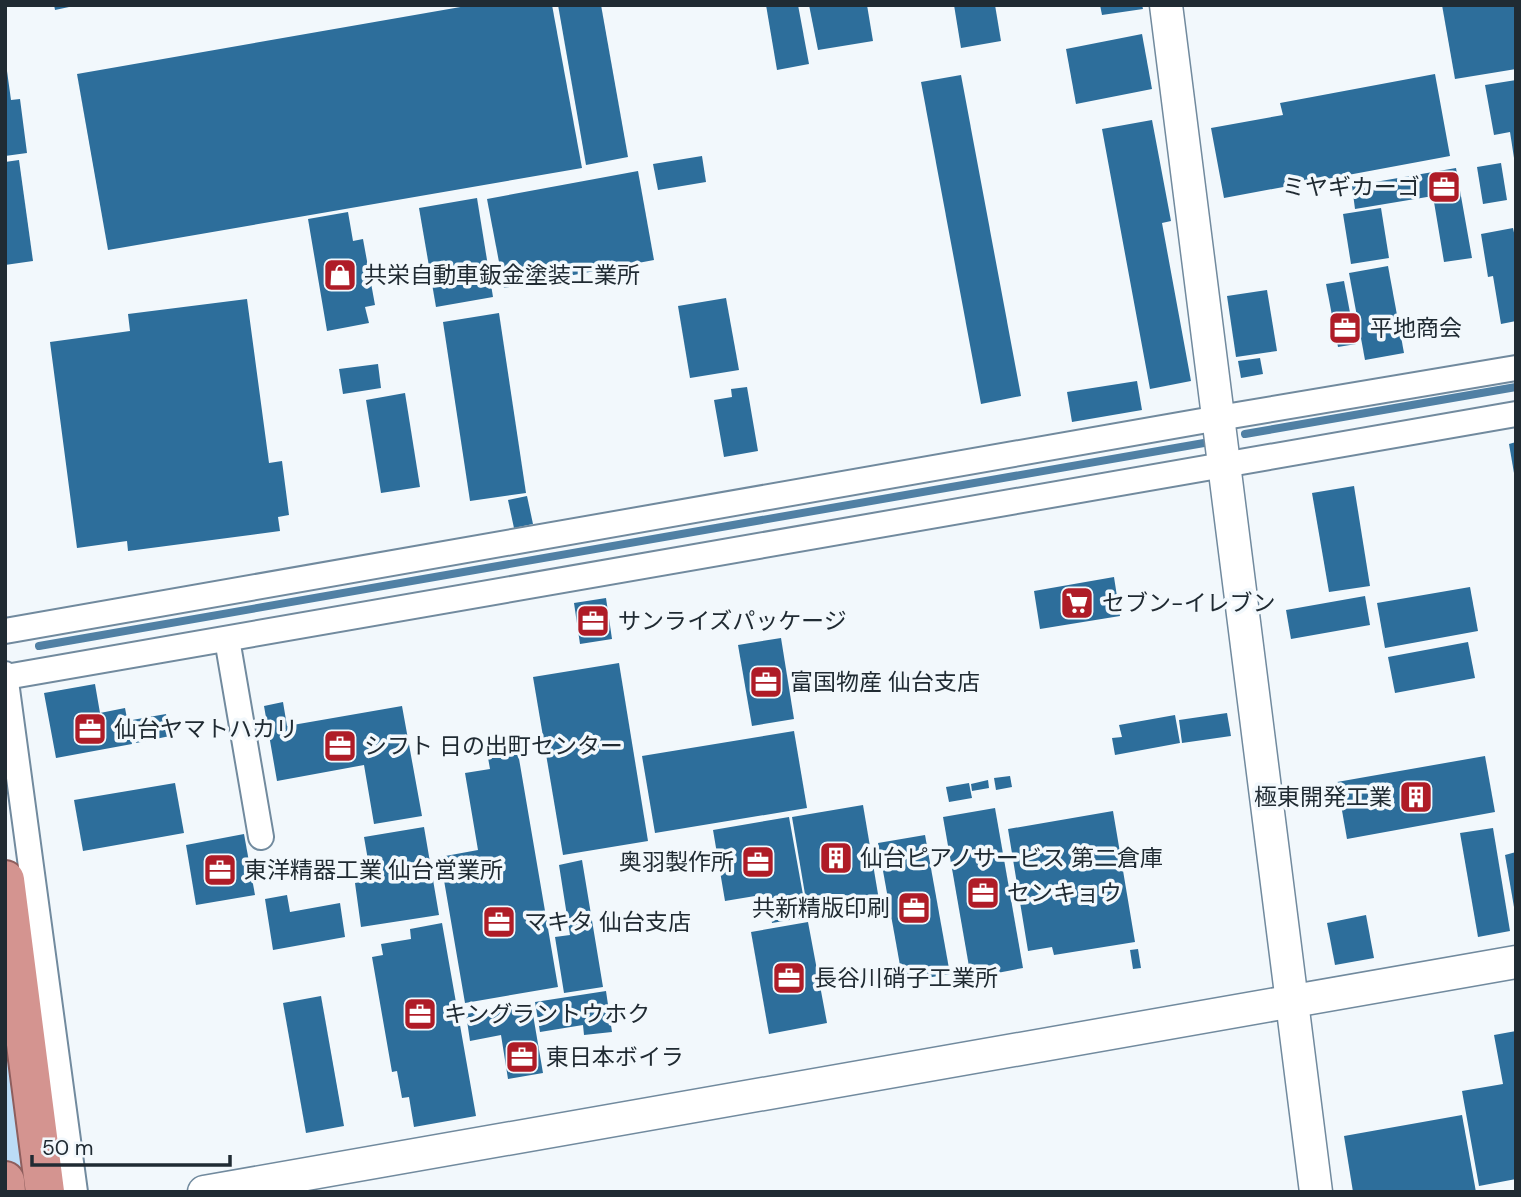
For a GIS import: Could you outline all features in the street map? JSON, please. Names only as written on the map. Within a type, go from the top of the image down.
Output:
[{"type":"highway","points":[[5,880],[44,1192]]},
{"type":"highway","points":[[5,1181],[6,1192]]},
{"type":"street","points":[[1166,5],[1316,1192]]},
{"type":"street","points":[[5,631],[1516,368]]},
{"type":"street","points":[[75,1192],[5,676],[1516,414]]},
{"type":"street","points":[[227,639],[261,837]]},
{"type":"street","points":[[204,1192],[1516,962]]},
{"type":"shaded area","points":[[5,965],[35,1192],[8,1192],[5,1168]]},
{"type":"building","points":[[54,5],[69,5],[69,7],[55,10]]},
{"type":"building","points":[[472,5],[552,5],[582,168],[108,250],[77,74]]},
{"type":"building","points":[[558,5],[601,5],[628,157],[586,165]]},
{"type":"building","points":[[766,5],[798,5],[809,64],[777,70]]},
{"type":"building","points":[[809,5],[867,5],[873,41],[818,50]]},
{"type":"building","points":[[954,5],[995,5],[1001,41],[961,48]]},
{"type":"building","points":[[1100,5],[1142,5],[1143,9],[1102,15]]},
{"type":"building","points":[[1442,5],[1516,5],[1516,69],[1455,79]]},
{"type":"building","points":[[1142,34],[1152,89],[1076,104],[1066,49]]},
{"type":"building","points":[[5,71],[11,100],[20,99],[27,153],[5,156]]},
{"type":"building","points":[[1435,74],[1450,156],[1224,198],[1211,128],[1283,115],[1280,103]]},
{"type":"building","points":[[961,75],[1021,396],[981,404],[921,82]]},
{"type":"building","points":[[1516,80],[1514,158],[1510,132],[1494,135],[1485,85]]},
{"type":"building","points":[[1152,120],[1171,221],[1162,223],[1191,381],[1150,389],[1102,129]]},
{"type":"building","points":[[702,156],[706,182],[658,190],[653,164]]},
{"type":"building","points":[[19,160],[33,261],[5,265],[5,162]]},
{"type":"building","points":[[1501,163],[1507,200],[1483,204],[1477,167]]},
{"type":"building","points":[[1456,168],[1472,258],[1444,262],[1433,196],[1355,209],[1352,186]]},
{"type":"building","points":[[638,171],[654,260],[504,288],[487,199]]},
{"type":"building","points":[[477,198],[493,297],[436,307],[419,208]]},
{"type":"building","points":[[1381,208],[1389,258],[1351,264],[1343,214]]},
{"type":"building","points":[[348,212],[353,241],[363,239],[375,305],[365,307],[369,323],[327,331],[308,219]]},
{"type":"building","points":[[1513,228],[1516,242],[1516,321],[1501,324],[1493,276],[1488,277],[1481,234]]},
{"type":"building","points":[[1388,266],[1404,353],[1365,360],[1349,273]]},
{"type":"building","points":[[1344,281],[1356,344],[1338,347],[1326,284]]},
{"type":"building","points":[[1267,290],[1277,351],[1236,357],[1227,296]]},
{"type":"building","points":[[726,298],[739,370],[690,378],[678,306]]},
{"type":"building","points":[[247,299],[269,463],[282,461],[289,515],[278,517],[280,531],[128,551],[127,541],[77,548],[50,342],[130,331],[128,314]]},
{"type":"building","points":[[499,313],[526,493],[470,501],[443,322]]},
{"type":"building","points":[[1260,358],[1263,374],[1241,378],[1238,361]]},
{"type":"building","points":[[378,364],[381,388],[343,394],[339,369]]},
{"type":"building","points":[[1137,381],[1142,410],[1072,422],[1067,392]]},
{"type":"building","points":[[747,387],[758,451],[724,457],[714,400],[732,397],[731,389]]},
{"type":"building","points":[[405,393],[420,487],[381,493],[366,400]]},
{"type":"building","points":[[1516,442],[1516,473],[1514,473],[1509,444]]},
{"type":"building","points":[[1354,486],[1370,586],[1329,592],[1312,493]]},
{"type":"building","points":[[527,496],[533,524],[514,528],[508,500]]},
{"type":"building","name":"セブン-イレブン","points":[[1114,577],[1120,616],[1040,629],[1034,591]]},
{"type":"building","points":[[1470,587],[1478,631],[1385,648],[1377,603]]},
{"type":"building","points":[[1365,596],[1370,625],[1291,639],[1286,610]]},
{"type":"building","name":"サンライズパッケージ","points":[[606,598],[612,639],[580,644],[574,603]]},
{"type":"building","name":"富国物産 仙台支店","points":[[781,638],[794,719],[752,726],[738,645]]},
{"type":"building","points":[[1468,642],[1475,678],[1395,693],[1388,657]]},
{"type":"building","points":[[619,663],[648,841],[563,855],[533,677]]},
{"type":"building","name":"仙台ヤマトハカリ","points":[[95,684],[100,713],[125,708],[132,744],[56,758],[44,693]]},
{"type":"building","name":"シフト 日の出町センター","points":[[283,702],[287,726],[402,706],[422,816],[374,824],[364,765],[277,781],[264,706]]},
{"type":"building","points":[[1227,713],[1231,736],[1182,743],[1179,720]]},
{"type":"building","points":[[166,714],[170,736],[136,743],[132,720]]},
{"type":"building","points":[[1175,715],[1180,743],[1115,755],[1112,738],[1122,737],[1119,725]]},
{"type":"building","points":[[794,731],[807,808],[655,833],[642,756]]},
{"type":"building","name":"マキタ 仙台支店","points":[[517,747],[558,987],[465,1003],[440,857],[478,850],[465,773],[490,769],[487,752]]},
{"type":"building","name":"極東開発工業","points":[[1485,756],[1495,812],[1347,839],[1337,782]]},
{"type":"building","points":[[1010,776],[1012,787],[996,790],[994,778]]},
{"type":"building","points":[[988,780],[989,788],[972,791],[971,784]]},
{"type":"building","points":[[175,783],[184,833],[83,851],[74,800]]},
{"type":"building","points":[[969,783],[972,798],[949,802],[946,787]]},
{"type":"building","name":"仙台ピアノサービス 第二倉庫","points":[[863,805],[879,900],[808,912],[792,817]]},
{"type":"building","name":"センキョウ","points":[[995,808],[1023,968],[971,978],[943,817]]},
{"type":"building","points":[[1113,811],[1135,942],[1054,955],[1052,947],[1028,951],[1008,829]]},
{"type":"building","name":"奥羽製作所","points":[[789,817],[807,917],[772,923],[767,894],[725,901],[713,830]]},
{"type":"building","points":[[424,827],[439,915],[361,927],[355,883],[381,879],[379,864],[369,866],[364,837]]},
{"type":"building","points":[[1493,828],[1510,931],[1478,937],[1460,833]]},
{"type":"building","name":"東洋精器工業 仙台営業所","points":[[244,834],[255,895],[196,905],[186,845]]},
{"type":"building","name":"共新精版印刷","points":[[925,835],[950,974],[903,982],[878,843]]},
{"type":"building","points":[[1516,852],[1516,907],[1514,907],[1505,855]]},
{"type":"building","points":[[582,860],[603,987],[564,993],[555,937],[570,935],[559,865]]},
{"type":"building","points":[[287,895],[290,912],[340,903],[345,937],[273,950],[265,899]]},
{"type":"building","points":[[1366,915],[1374,958],[1335,965],[1327,923]]},
{"type":"building","name":"長谷川硝子工業所","points":[[808,922],[827,1023],[769,1034],[751,932]]},
{"type":"building","name":"キングラントウホク","points":[[442,923],[476,1116],[414,1127],[409,1097],[402,1098],[397,1071],[392,1072],[372,957],[383,955],[381,944],[411,939],[410,929]]},
{"type":"building","points":[[1138,949],[1141,968],[1133,969],[1130,950]]},
{"type":"building","points":[[606,991],[612,1032],[584,1035],[583,1025],[540,1032],[535,1002]]},
{"type":"building","points":[[321,996],[344,1126],[306,1133],[283,1003]]},
{"type":"building","name":"東日本ボイラ","points":[[531,1003],[543,1073],[508,1079],[501,1035],[470,1041],[466,1014]]},
{"type":"building","points":[[1516,1031],[1516,1179],[1479,1186],[1462,1091],[1503,1084],[1494,1035]]},
{"type":"building","points":[[1462,1115],[1476,1192],[1353,1192],[1344,1136]]},
{"type":"waterway","points":[[1245,434],[1516,387]]},
{"type":"waterway","points":[[39,646],[1204,443]]},
{"type":"place","name":"ミヤギカーゴ","points":[[1444,187]]},
{"type":"place","name":"共栄自動車鈑金塗装工業所","points":[[340,275]]},
{"type":"place","name":"平地商会","points":[[1345,328]]},
{"type":"place","name":"セブン-イレブン","points":[[1077,603]]},
{"type":"place","name":"サンライズパッケージ","points":[[593,621]]},
{"type":"place","name":"富国物産 仙台支店","points":[[766,682]]},
{"type":"place","name":"仙台ヤマトハカリ","points":[[90,729]]},
{"type":"place","name":"シフト 日の出町センター","points":[[340,746]]},
{"type":"place","name":"極東開発工業","points":[[1416,797]]},
{"type":"place","name":"仙台ピアノサービス 第二倉庫","points":[[836,858]]},
{"type":"place","name":"奥羽製作所","points":[[758,862]]},
{"type":"place","name":"東洋精器工業 仙台営業所","points":[[220,870]]},
{"type":"place","name":"センキョウ","points":[[983,893]]},
{"type":"place","name":"共新精版印刷","points":[[914,908]]},
{"type":"place","name":"マキタ 仙台支店","points":[[499,922]]},
{"type":"place","name":"長谷川硝子工業所","points":[[789,978]]},
{"type":"place","name":"キングラントウホク","points":[[420,1014]]},
{"type":"place","name":"東日本ボイラ","points":[[522,1057]]}]
